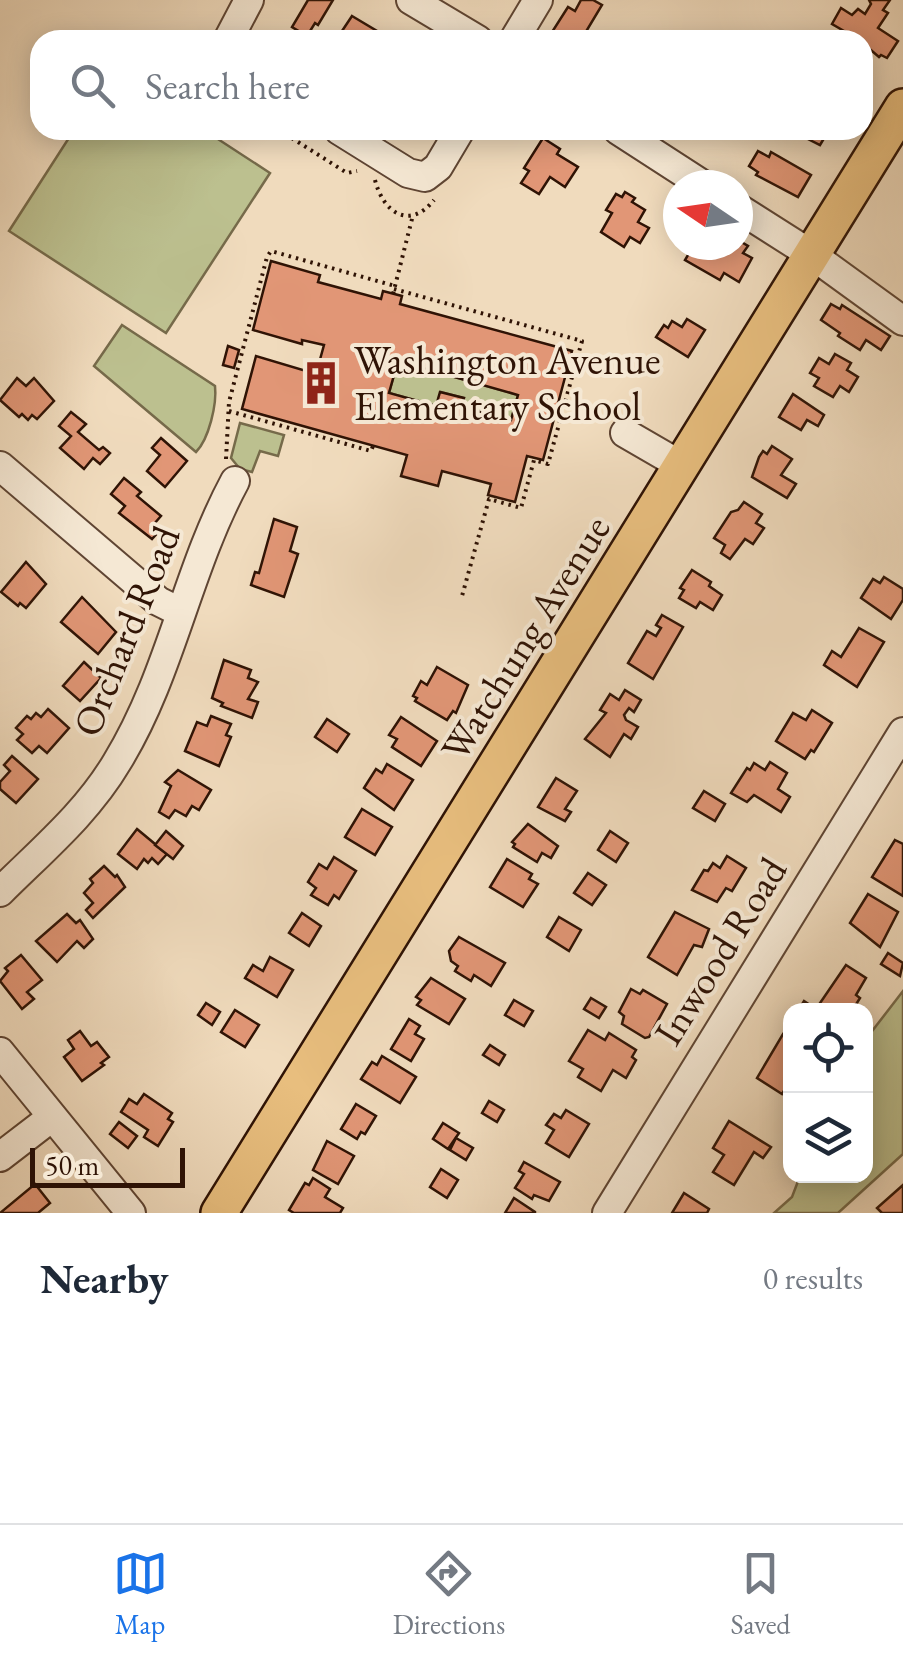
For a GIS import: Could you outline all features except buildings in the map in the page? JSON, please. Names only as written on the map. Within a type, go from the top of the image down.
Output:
[{"type":"main road","name":"Watchung Avenue","points":[[218,1213],[903,106]]},
{"type":"street","points":[[233,30],[249,0]]},
{"type":"street","points":[[411,0],[461,30]]},
{"type":"street","points":[[520,30],[538,0]]},
{"type":"street","points":[[355,140],[408,173],[425,178],[438,167],[454,140]]},
{"type":"street","points":[[633,140],[680,170]]},
{"type":"street","points":[[753,218],[903,321]]},
{"type":"street","points":[[625,433],[682,466]]},
{"type":"street","points":[[0,466],[158,601],[180,612]]},
{"type":"street","name":"Orchard Road","points":[[0,892],[72,821],[116,764],[156,687],[215,520],[234,484]]},
{"type":"street","name":"Inwood Road","points":[[607,1213],[903,732]]},
{"type":"street","points":[[0,1052],[131,1213]]},
{"type":"street","points":[[0,1157],[52,1116]]},
{"type":"path","points":[[394,289],[413,215]]},
{"type":"path","points":[[234,484],[224,469],[228,411],[266,257],[271,252],[582,341],[548,464],[534,460],[521,508],[489,499],[462,596]]},
{"type":"path","points":[[228,411],[372,450],[373,446]]},
{"type":"green space","points":[[68,140],[219,140],[270,173],[166,333],[9,231]]},
{"type":"green space","points":[[122,325],[215,386],[211,421],[196,452],[94,366]]},
{"type":"green space","points":[[398,361],[518,395],[511,420],[461,407],[463,398],[441,392],[436,406],[389,393]]},
{"type":"green space","points":[[240,423],[284,435],[278,456],[260,451],[252,472],[240,469],[231,458]]},
{"type":"green space","points":[[903,991],[903,1154],[873,1181],[873,1093],[873,1030]]},
{"type":"green space","points":[[797,1183],[871,1183],[838,1213],[774,1213],[792,1197]]},
{"type":"place","name":"Washington Avenue Elementary School","points":[[321,383]]}]
